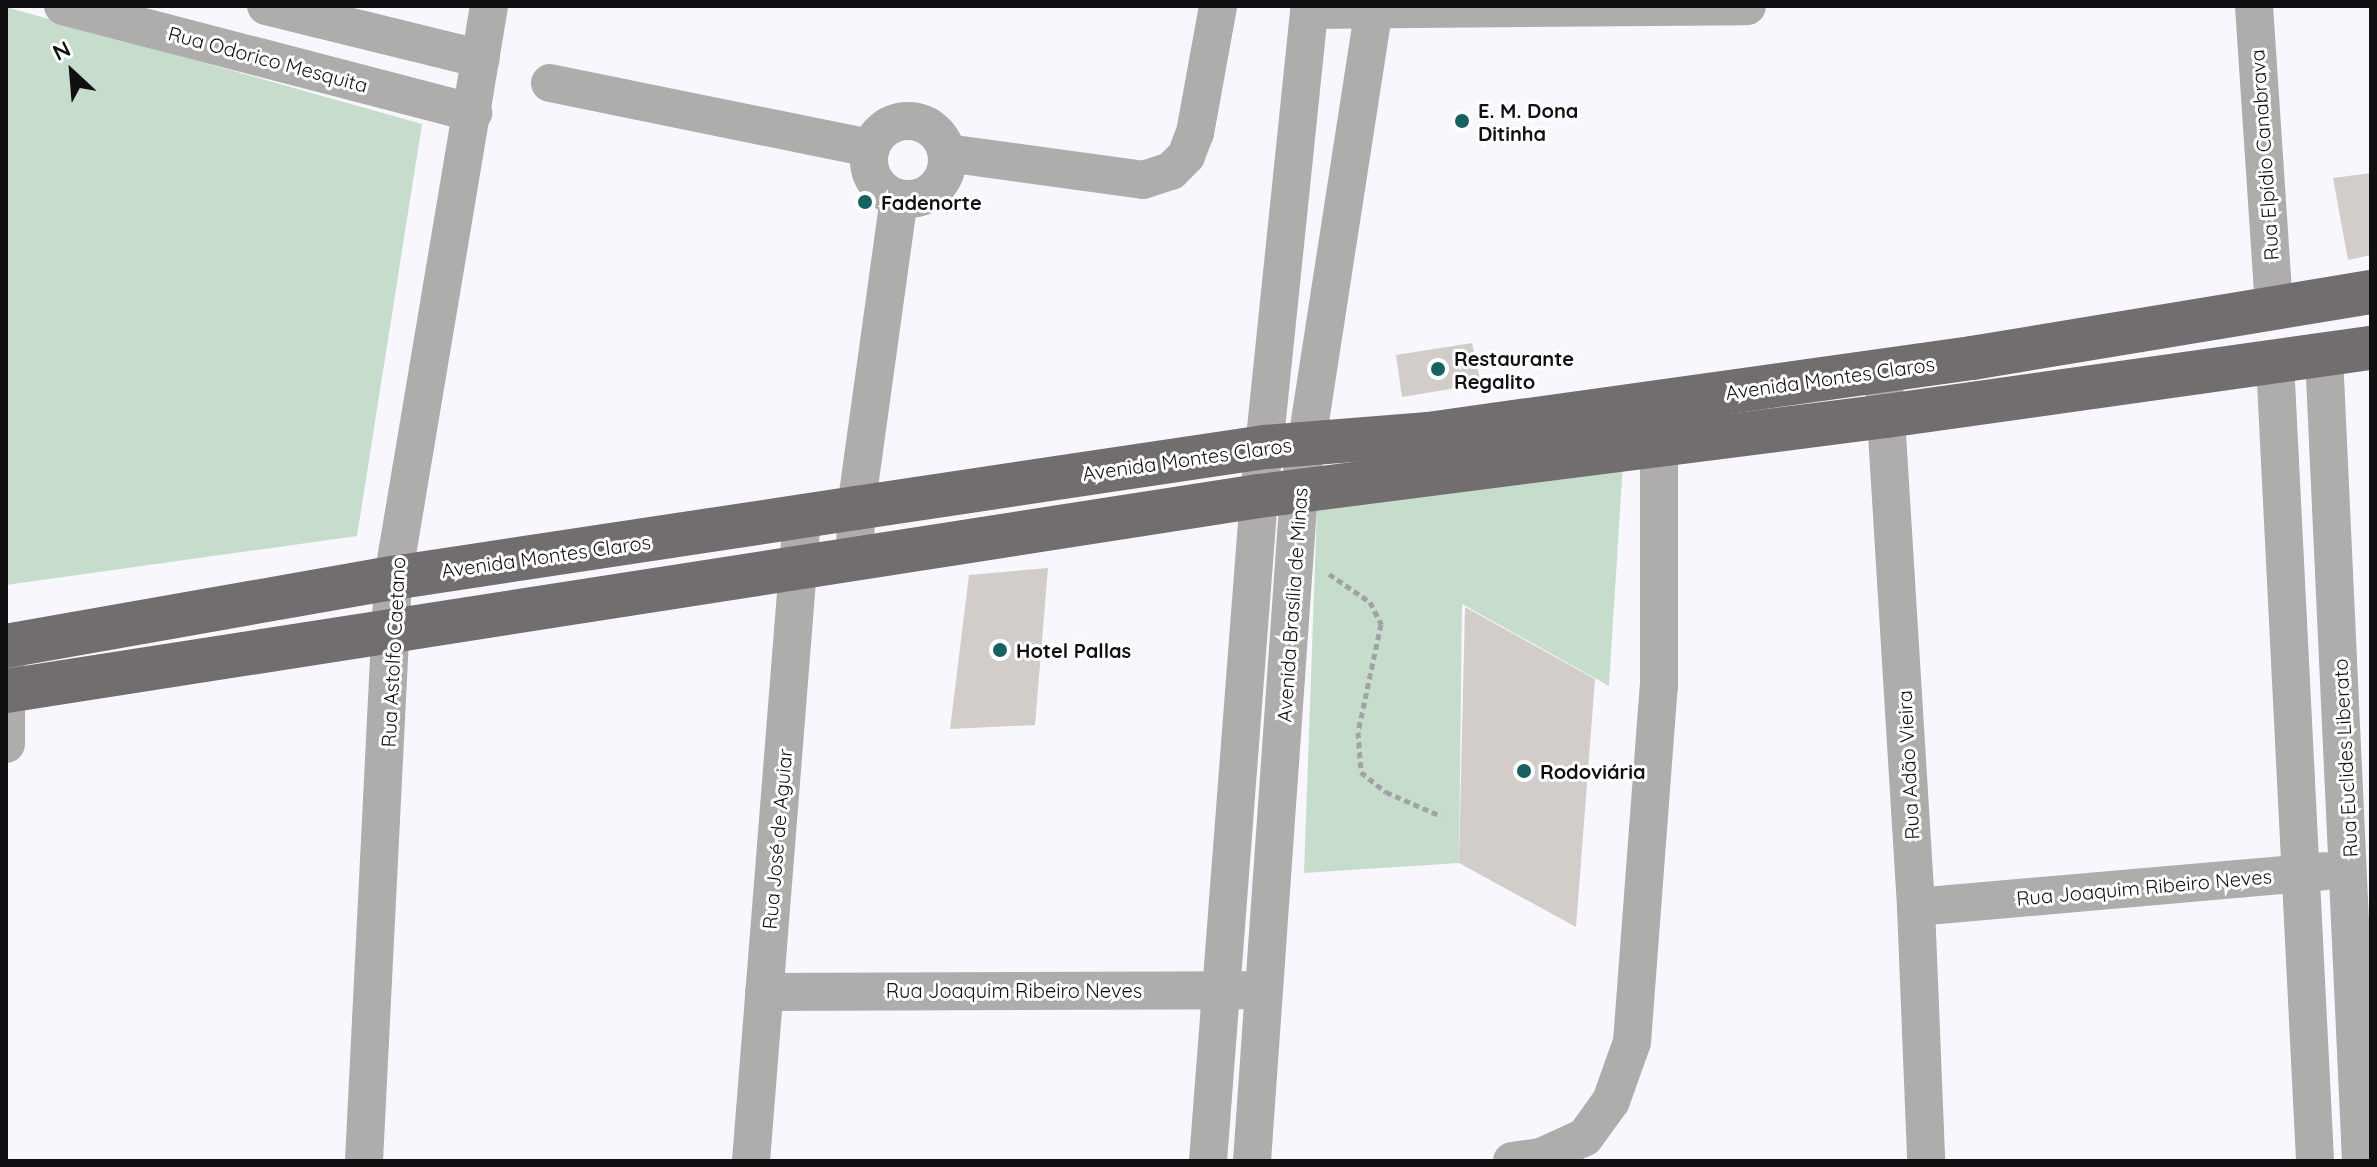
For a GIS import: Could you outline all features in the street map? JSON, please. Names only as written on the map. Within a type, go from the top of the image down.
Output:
[{"type":"main road","name":"Avenida Montes Claros","points":[[7,670],[395,631],[1279,494],[1659,422],[1882,370],[2274,305],[2371,292]]},
{"type":"main road","name":"Avenida Montes Claros","points":[[7,670],[393,578],[1286,445],[1659,422],[1886,416],[2371,348]]},
{"type":"street","name":"Rua Odorico Mesquita","points":[[63,6],[473,113]]},
{"type":"street","points":[[266,6],[481,59]]},
{"type":"street","name":"Rua Astolfo Caetano","points":[[364,1161],[395,631],[393,578],[489,6]]},
{"type":"street","points":[[947,153],[1143,180],[1171,171],[1186,156],[1195,133],[1218,6]]},
{"type":"street","points":[[1310,8],[1747,6]]},
{"type":"street","name":"Rua Elpídio Canabrava","points":[[2254,6],[2274,305]]},
{"type":"street","name":"Avenida Brasília de Minas","points":[[1286,445],[1310,8]]},
{"type":"street","name":"Avenida Brasília de Minas","points":[[1208,1161],[1221,989],[1286,445],[1373,9]]},
{"type":"street","points":[[550,83],[870,148]]},
{"type":"street","points":[[910,121],[934,130],[947,153],[943,178],[924,196],[899,199],[880,188],[869,170],[870,148],[885,127],[910,121]]},
{"type":"street","points":[[855,559],[856,508],[899,199]]},
{"type":"street","name":"Rua Euclides Liberato","points":[[2324,355],[2361,868],[2361,1161]]},
{"type":"street","points":[[2275,362],[2315,1161]]},
{"type":"street","name":"Rua Adão Vieira","points":[[1882,370],[1916,907],[1926,1161]]},
{"type":"street","points":[[1512,1161],[1541,1157],[1585,1137],[1611,1101],[1632,1042],[1659,686],[1659,422]]},
{"type":"street","name":"Avenida Brasília de Minas","points":[[1252,1161],[1295,552],[1279,494]]},
{"type":"street","name":"Rua José de Aguiar","points":[[751,1161],[801,567],[802,518]]},
{"type":"street","points":[[6,744],[7,670]]},
{"type":"street","name":"Rua Joaquim Ribeiro Neves","points":[[1916,907],[2361,868]]},
{"type":"street","name":"Rua Joaquim Ribeiro Neves","points":[[764,992],[1264,991]]},
{"type":"path","points":[[1295,552],[1378,610],[1381,624],[1358,732],[1361,772],[1386,792],[1441,816]]},
{"type":"green space","points":[[6,7],[422,124],[357,536],[6,585]]},
{"type":"green space","points":[[1623,463],[1609,686],[1462,604],[1459,863],[1304,873],[1317,508]]},
{"type":"building","points":[[2371,173],[2371,255],[2348,260],[2333,178]]},
{"type":"building","name":"Restaurante Regalito","points":[[1472,343],[1481,384],[1402,397],[1396,355]]},
{"type":"building","name":"Hotel Pallas","points":[[1048,568],[1035,725],[950,729],[969,575]]},
{"type":"building","name":"Rodoviária","points":[[1465,607],[1595,679],[1576,927],[1459,863]]},
{"type":"place","name":"E. M. Dona Ditinha","points":[[1462,121]]},
{"type":"place","name":"Fadenorte","points":[[865,202]]},
{"type":"place","name":"Restaurante Regalito","points":[[1438,369]]},
{"type":"place","name":"Hotel Pallas","points":[[1000,650]]},
{"type":"place","name":"Rodoviária","points":[[1524,771]]}]
